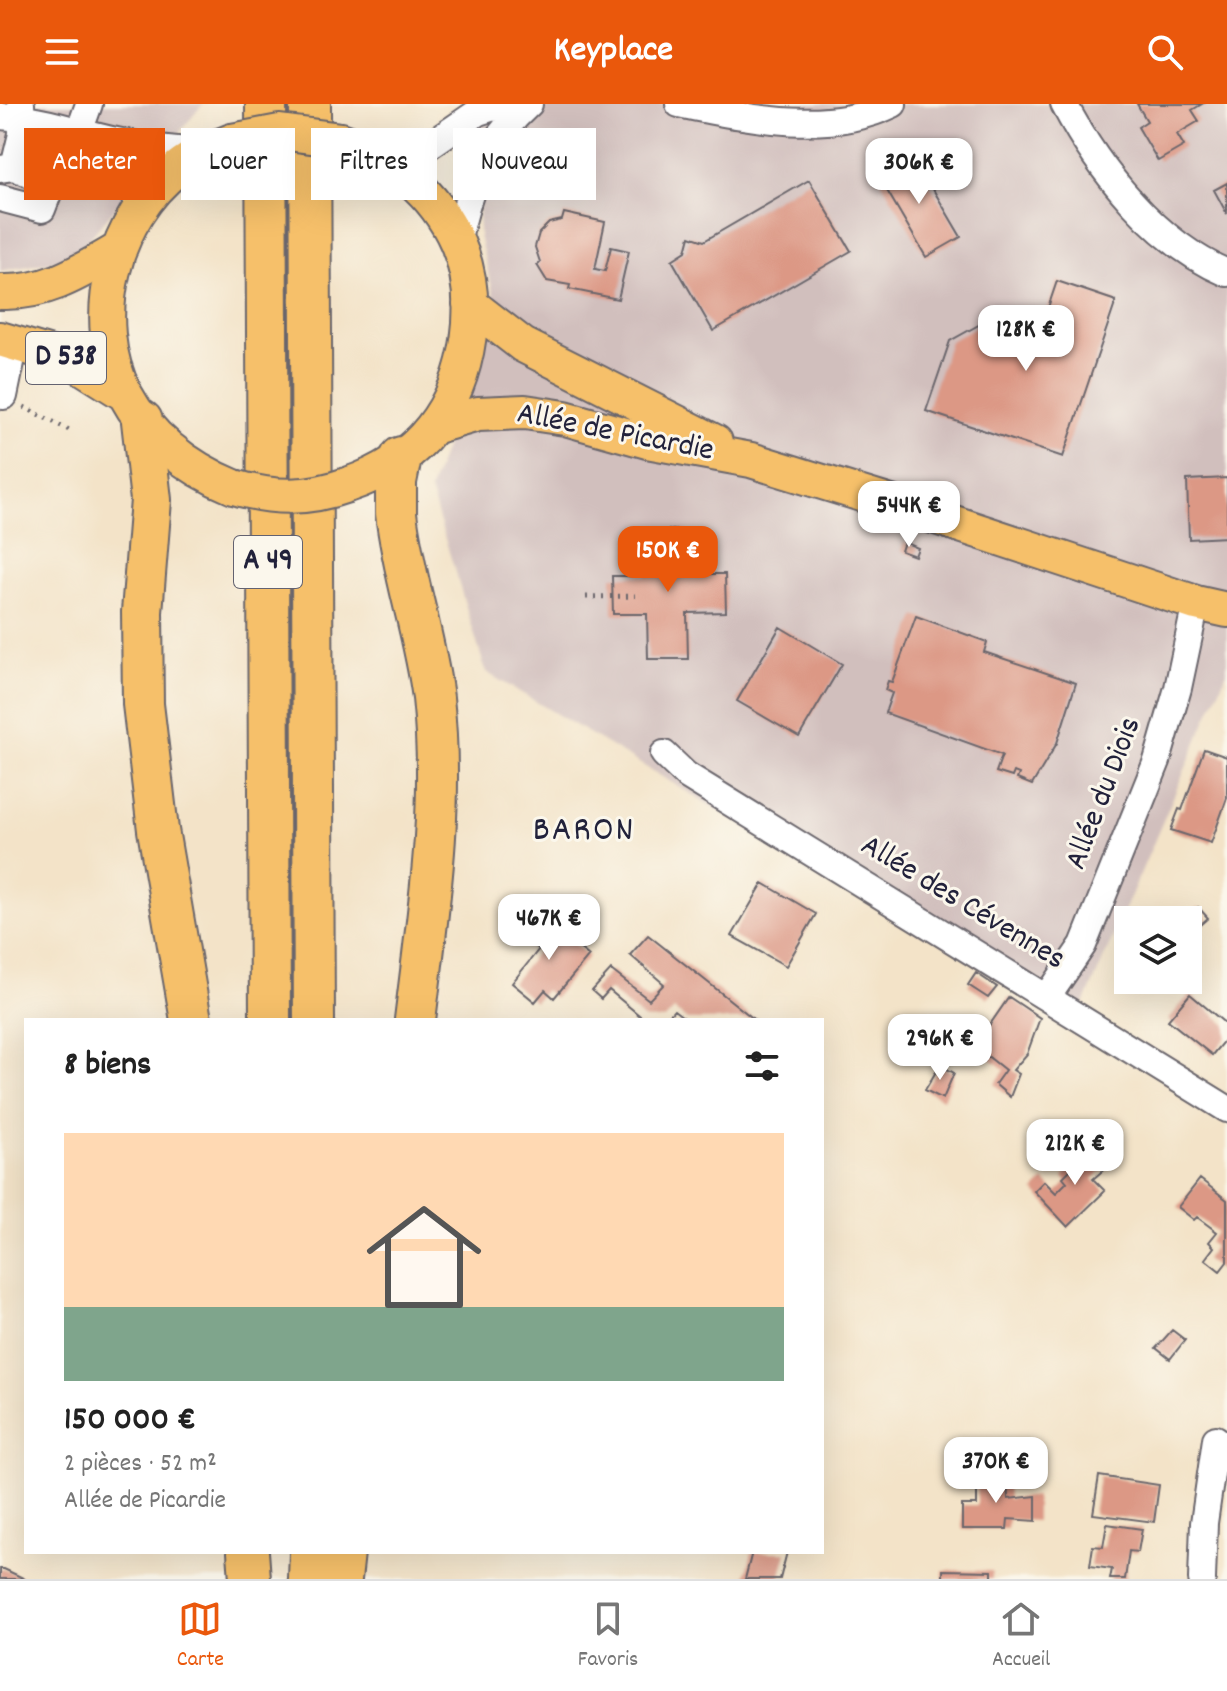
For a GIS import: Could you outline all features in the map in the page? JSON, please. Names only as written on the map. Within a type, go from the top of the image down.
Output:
[{"type":"highway","name":"A 49","points":[[266,104],[270,1018]]},
{"type":"highway","name":"A 49","points":[[310,104],[314,1018]]},
{"type":"highway","points":[[134,407],[151,500],[142,612],[143,704],[158,830],[191,1018]]},
{"type":"highway","points":[[401,457],[396,482],[396,513],[432,697],[438,797],[434,870],[415,1018]]},
{"type":"highway","points":[[248,1554],[250,1579]]},
{"type":"highway","points":[[265,1579],[266,1554]]},
{"type":"highway","points":[[309,1579],[310,1554]]},
{"type":"highway","points":[[341,1579],[344,1554]]},
{"type":"main road","points":[[181,165],[158,185],[141,206],[118,250],[108,299],[108,327],[114,367],[134,407],[173,454],[210,477],[256,494],[290,497],[325,493],[378,472],[401,457],[433,427],[444,409],[461,370],[470,327],[470,304],[457,242],[430,200]]},
{"type":"main road","name":"D 538","points":[[0,292],[31,290],[57,283],[118,250]]},
{"type":"main road","name":"Allée de Picardie","points":[[470,304],[523,345],[751,460]]},
{"type":"main road","name":"D 538","points":[[8,341],[71,360],[134,407]]},
{"type":"main road","name":"Allée de Picardie","points":[[433,427],[478,414],[525,412],[565,418],[647,441],[751,460],[1212,607]]},
{"type":"street","points":[[80,128],[89,104]]},
{"type":"street","points":[[437,140],[478,112],[503,104]]},
{"type":"street","points":[[457,242],[471,187],[485,157],[507,124],[529,104]]},
{"type":"street","points":[[679,104],[743,117],[817,121],[865,115],[893,104]]},
{"type":"street","points":[[1064,104],[1100,161],[1124,193],[1151,221],[1203,262],[1227,273]]},
{"type":"street","points":[[14,113],[69,128]]},
{"type":"street","points":[[0,198],[42,209],[52,183],[7,168],[22,134],[14,113]]},
{"type":"street","points":[[137,200],[141,206]]},
{"type":"street","points":[[4,396],[8,341]]},
{"type":"street","name":"Allée du Diois","points":[[1048,996],[1083,945],[1157,761],[1178,688],[1212,607]]},
{"type":"street","name":"Allée des Cévennes","points":[[664,754],[686,775],[1227,1109]]},
{"type":"street","points":[[1202,1579],[1204,1523],[1216,1439]]},
{"type":"path","points":[[4,396],[69,430]]},
{"type":"path","points":[[586,597],[635,596]]},
{"type":"shaded area","points":[[0,104],[203,104],[165,149],[165,128],[24,128],[24,200],[122,200],[73,258],[0,271]]},
{"type":"shaded area","points":[[476,104],[1227,104],[1227,672],[1126,906],[1114,906],[1114,935],[1076,1023],[486,672],[430,490],[496,303],[479,236],[478,200],[596,200],[596,128],[477,128]]},
{"type":"building","points":[[1137,104],[1202,104],[1192,110],[1199,121],[1177,134],[1184,146],[1158,161],[1138,127],[1147,121]]},
{"type":"building","points":[[914,157],[961,237],[926,257],[875,170],[882,166],[894,170]]},
{"type":"building","points":[[809,180],[851,251],[713,331],[672,260],[686,251],[690,236],[704,241]]},
{"type":"building","points":[[1227,183],[1227,214],[1214,190]]},
{"type":"building","points":[[564,213],[605,222],[595,269],[605,271],[611,247],[629,251],[618,299],[547,281],[537,265],[540,262],[535,247],[539,233],[549,223],[562,220]]},
{"type":"building","points":[[1057,281],[1116,301],[1063,457],[926,411],[950,341],[984,322],[1037,340]]},
{"type":"building","points":[[1227,478],[1227,537],[1189,539],[1187,480]]},
{"type":"building","points":[[645,530],[686,530],[686,574],[725,574],[726,612],[687,613],[688,659],[648,659],[647,614],[613,614],[612,576],[646,576]]},
{"type":"building","points":[[904,542],[918,548],[915,556],[901,551]]},
{"type":"building","points":[[916,616],[987,642],[984,652],[1076,683],[1057,743],[1032,785],[1017,779],[1019,774],[1014,772],[1012,777],[996,772],[1002,755],[885,713],[892,693],[885,690],[888,681],[892,682]]},
{"type":"building","points":[[780,627],[842,664],[799,737],[737,701]]},
{"type":"building","points":[[1204,749],[1227,757],[1227,798],[1211,843],[1171,830],[1179,809],[1182,810]]},
{"type":"building","points":[[763,883],[816,914],[786,966],[732,936]]},
{"type":"building","points":[[539,919],[589,956],[554,998],[545,990],[535,1002],[512,983],[539,949],[524,937]]},
{"type":"building","points":[[648,935],[752,1018],[684,1018],[674,1010],[667,1018],[643,1018],[609,990],[601,999],[592,991],[611,970],[649,1000],[664,984],[630,955]]},
{"type":"building","points":[[976,973],[997,987],[988,998],[968,985]]},
{"type":"building","points":[[1190,994],[1227,1025],[1227,1037],[1212,1055],[1168,1020]]},
{"type":"building","points":[[1009,997],[1040,1018],[1027,1054],[1013,1070],[1019,1074],[1010,1097],[995,1084],[1005,1070],[975,1046]]},
{"type":"building","points":[[940,1065],[954,1073],[943,1099],[925,1090]]},
{"type":"building","points":[[1086,1144],[1107,1167],[1093,1179],[1105,1191],[1068,1227],[1034,1191],[1044,1181],[1056,1193],[1067,1182],[1063,1177],[1074,1166],[1069,1160]]},
{"type":"building","points":[[1200,1179],[1227,1200],[1227,1262],[1220,1271],[1205,1259],[1214,1247],[1209,1242],[1217,1232],[1178,1207]]},
{"type":"building","points":[[1172,1330],[1185,1340],[1170,1359],[1156,1348]]},
{"type":"building","points":[[977,1472],[1007,1472],[1008,1499],[1036,1496],[1036,1521],[1008,1519],[1007,1529],[962,1529],[962,1505],[977,1505]]},
{"type":"building","points":[[1099,1476],[1159,1485],[1154,1522],[1093,1514]]},
{"type":"building","points":[[1107,1524],[1142,1529],[1138,1552],[1129,1551],[1125,1579],[1110,1579],[1112,1569],[1090,1566],[1093,1546],[1103,1547]]},
{"type":"building","points":[[751,1554],[786,1554],[780,1579],[745,1579]]},
{"type":"building","points":[[0,1569],[4,1569],[25,1579],[0,1579]]},
{"type":"building","points":[[943,1570],[992,1571],[992,1579],[943,1579]]},
{"type":"district","name":"BARON","points":[[584,832]]}]
